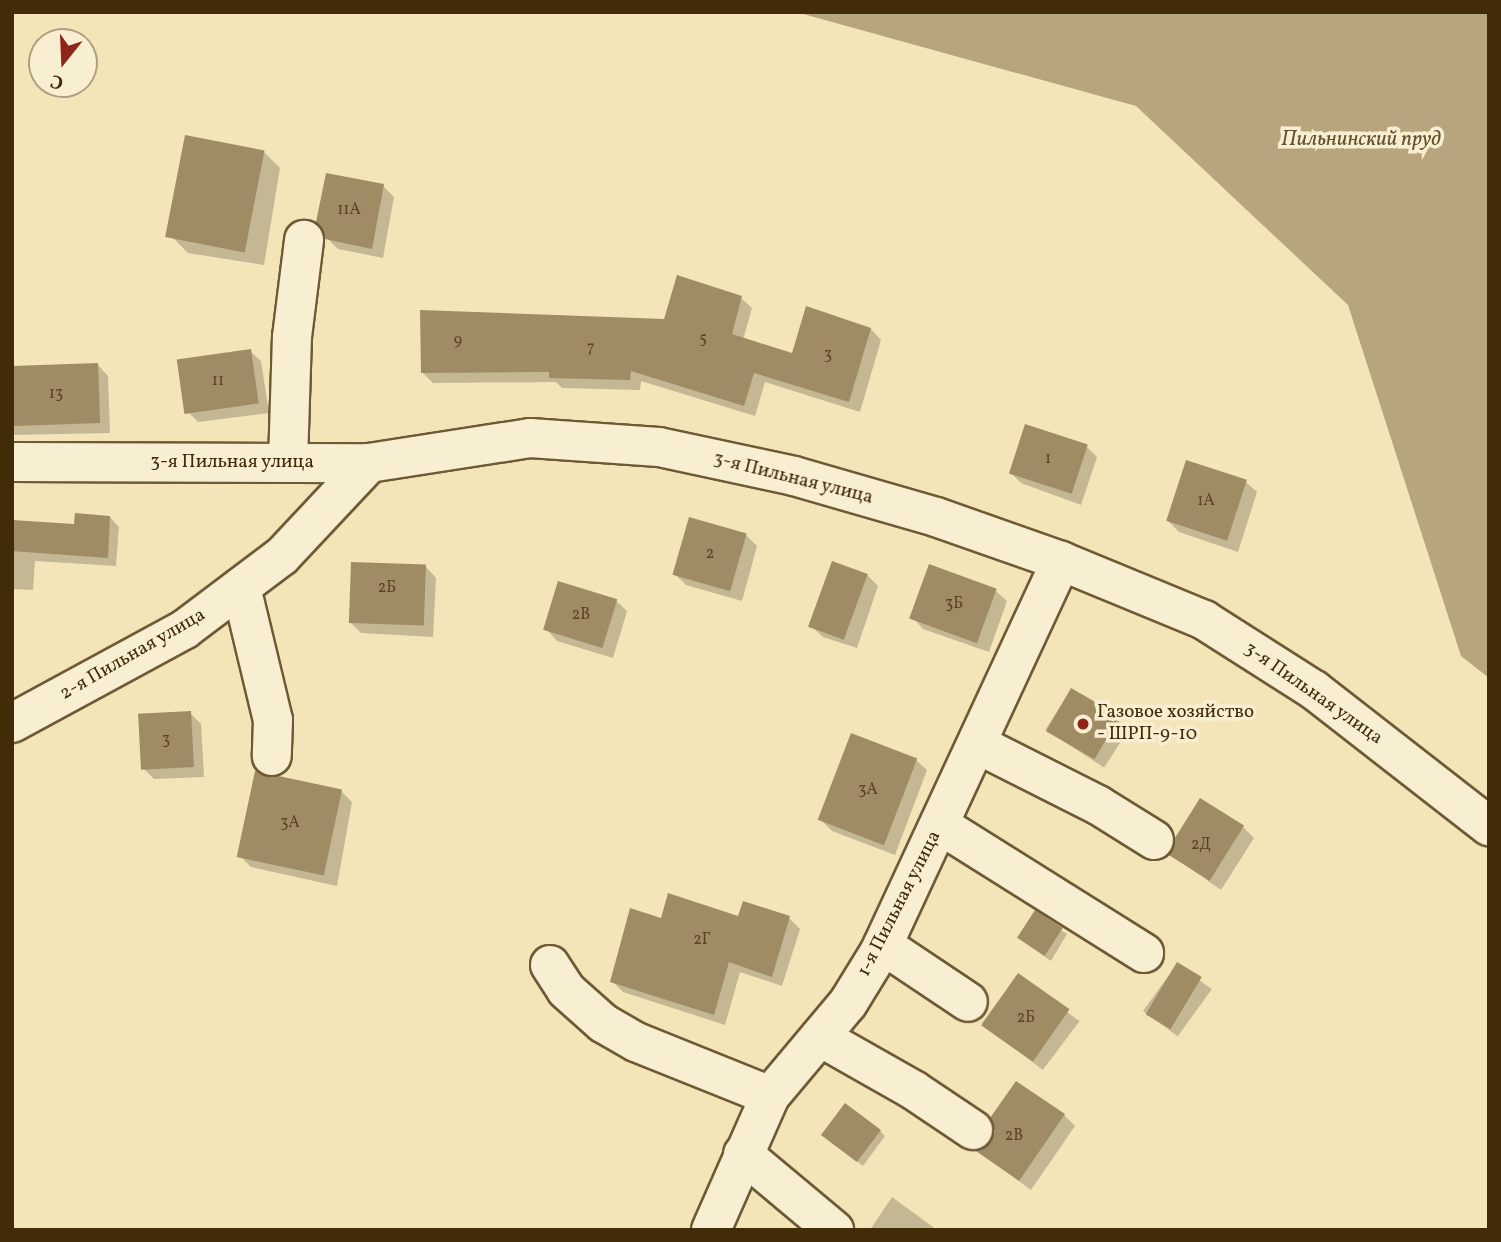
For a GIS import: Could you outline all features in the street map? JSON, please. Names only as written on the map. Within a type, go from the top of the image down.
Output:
[{"type":"street","points":[[288,463],[292,337],[304,240]]},
{"type":"street","name":"3-я Пильная улица","points":[[12,462],[369,464],[530,438],[659,447],[794,476],[936,517],[1061,561],[1204,620],[1314,690],[1489,825]]},
{"type":"street","name":"2-я Пильная улица","points":[[12,723],[185,629],[282,556],[369,464]]},
{"type":"street","name":"1-я Пильная улица","points":[[710,1230],[770,1096],[848,1003],[883,945],[1061,561]]},
{"type":"street","points":[[241,587],[271,709],[272,756]]},
{"type":"street","points":[[977,744],[1097,805],[1154,840]]},
{"type":"street","points":[[940,825],[1144,953]]},
{"type":"street","points":[[883,945],[968,1002]]},
{"type":"street","points":[[550,965],[566,990],[603,1023],[636,1042],[770,1096]]},
{"type":"street","points":[[820,1037],[915,1091],[973,1130]]},
{"type":"street","points":[[743,1154],[834,1230]]},
{"type":"water","name":"Пильнинский пруд","points":[[796,12],[1489,12],[1489,678],[1461,656],[1348,305],[1136,106]]},
{"type":"building","points":[[185,135],[265,150],[245,253],[165,237]]},
{"type":"building","points":[[326,173],[384,184],[372,249],[325,239],[316,222]]},
{"type":"building","points":[[677,275],[742,296],[732,334],[792,353],[806,306],[871,328],[849,402],[754,373],[744,406],[631,371],[630,380],[549,378],[549,372],[421,373],[420,310],[664,319]]},
{"type":"building","points":[[251,349],[259,403],[184,414],[177,359]]},
{"type":"building","points":[[98,363],[100,423],[14,426],[12,366]]},
{"type":"building","points":[[1025,424],[1088,444],[1072,494],[1009,473]]},
{"type":"building","points":[[1186,460],[1247,480],[1227,541],[1166,521]]},
{"type":"building","points":[[75,513],[110,516],[108,558],[12,551],[12,520],[74,524]]},
{"type":"building","points":[[689,517],[747,534],[730,591],[672,575]]},
{"type":"building","points":[[832,561],[868,574],[844,640],[808,627]]},
{"type":"building","points":[[351,562],[426,565],[424,626],[349,623]]},
{"type":"building","points":[[929,564],[997,589],[977,643],[909,619]]},
{"type":"building","points":[[558,581],[617,599],[602,648],[543,630]]},
{"type":"building","name":"Газовое хозяйство - ШРП-9-10","points":[[1071,688],[1119,716],[1094,759],[1046,731]]},
{"type":"building","points":[[191,711],[194,767],[141,770],[138,714]]},
{"type":"building","points":[[851,733],[917,758],[884,845],[818,820]]},
{"type":"building","points":[[255,771],[342,790],[324,876],[237,857]]},
{"type":"building","points":[[1200,798],[1244,826],[1210,881],[1166,853]]},
{"type":"building","points":[[668,893],[738,916],[743,901],[790,916],[772,977],[729,962],[714,1015],[610,982],[630,908],[661,918]]},
{"type":"building","points":[[1035,910],[1063,928],[1045,956],[1017,938]]},
{"type":"building","points":[[1177,962],[1202,977],[1170,1029],[1146,1014]]},
{"type":"building","points":[[1018,973],[1070,1009],[1033,1062],[981,1025]]},
{"type":"building","points":[[1016,1081],[1065,1114],[1019,1181],[976,1151],[991,1142],[995,1131],[990,1118]]},
{"type":"building","points":[[845,1103],[881,1130],[857,1162],[821,1135]]},
{"type":"place","name":"Газовое хозяйство - ШРП-9-10","points":[[1083,724]]}]
